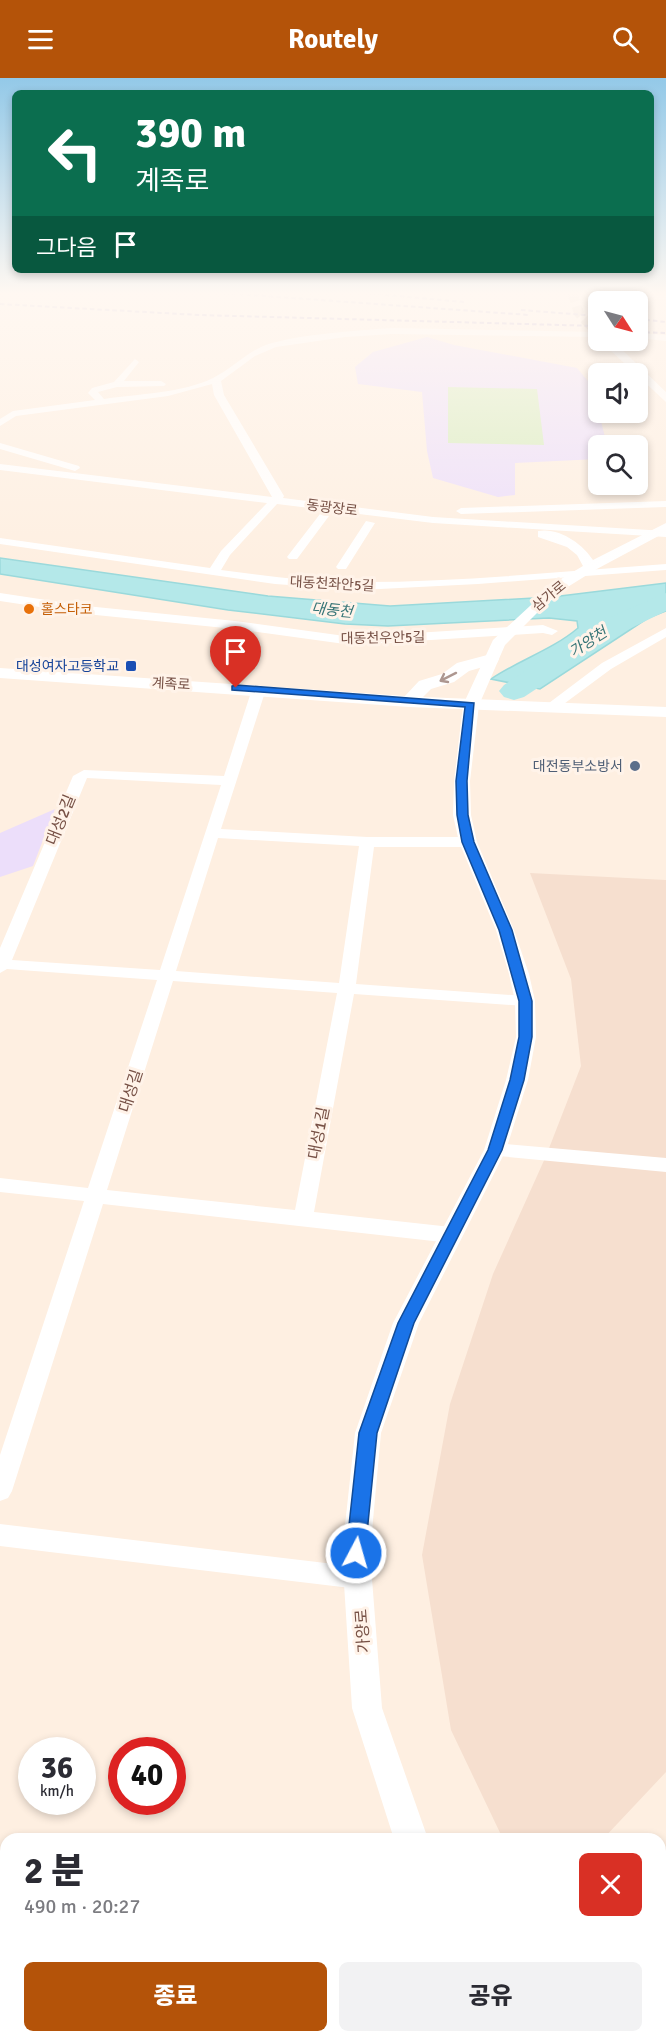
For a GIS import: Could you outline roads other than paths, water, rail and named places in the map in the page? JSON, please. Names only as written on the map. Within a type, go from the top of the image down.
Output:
[{"type":"main road","points":[[409,702],[425,685],[448,678],[463,667],[494,651]]},
{"type":"main road","name":"계족로","points":[[0,673],[259,689],[409,702],[666,712]]},
{"type":"street","points":[[101,401],[93,393],[95,390],[117,384],[165,384]]},
{"type":"street","points":[[0,423],[13,414],[168,393],[202,384]]},
{"type":"street","points":[[214,572],[225,553],[279,496],[219,396],[217,384]]},
{"type":"street","points":[[652,384],[666,399]]},
{"type":"street","points":[[0,446],[113,481]]},
{"type":"street","name":"동광장로","points":[[0,467],[272,504],[324,516],[370,523],[543,534],[660,535]]},
{"type":"street","name":"동광장로","points":[[0,477],[398,516],[660,535]]},
{"type":"street","points":[[398,516],[432,512],[666,504]]},
{"type":"street","points":[[293,557],[324,516]]},
{"type":"street","points":[[342,567],[370,523]]},
{"type":"street","points":[[543,534],[573,543],[585,553],[590,567]]},
{"type":"street","name":"삼가로","points":[[471,705],[494,651],[536,606],[561,585],[590,567],[660,535]]},
{"type":"street","name":"대동천좌안5길","points":[[0,541],[287,582],[387,587],[666,567]]},
{"type":"street","name":"대동천우안5길","points":[[0,597],[86,610],[257,628],[352,641],[543,629],[552,631]]},
{"type":"street","points":[[552,706],[586,679],[635,648],[666,632]]},
{"type":"street","name":"대성길","points":[[0,1491],[97,1197],[259,689]]},
{"type":"street","name":"가양로","points":[[409,1833],[368,1708],[356,1553],[368,1433],[406,1323],[495,1150],[519,1070],[526,1037],[525,1001],[506,930],[468,842],[462,815],[462,781],[471,705]]},
{"type":"street","name":"대성2길","points":[[1,966],[78,779],[84,774],[228,781]]},
{"type":"street","points":[[212,833],[367,842],[468,842]]},
{"type":"street","name":"대성1길","points":[[303,1219],[347,988],[367,842]]},
{"type":"street","points":[[1,966],[167,975],[525,1001]]},
{"type":"street","points":[[495,1150],[666,1165]]},
{"type":"street","points":[[0,1185],[451,1235]]},
{"type":"street","points":[[0,1535],[359,1578]]},
{"type":"water","name":"대동천","points":[[0,558],[268,596],[390,606],[552,597],[666,583],[666,611],[648,618],[540,689],[491,679],[568,636],[578,628],[577,621],[549,618],[388,626],[345,624],[228,610],[0,574]]},
{"type":"waterway","name":"가양천","points":[[514,691],[611,627],[666,601]]},
{"type":"place","name":"홀스타코","points":[[29,609]]},
{"type":"place","name":"대성여자고등학교","points":[[131,666]]},
{"type":"place","name":"대전동부소방서","points":[[635,766]]}]
